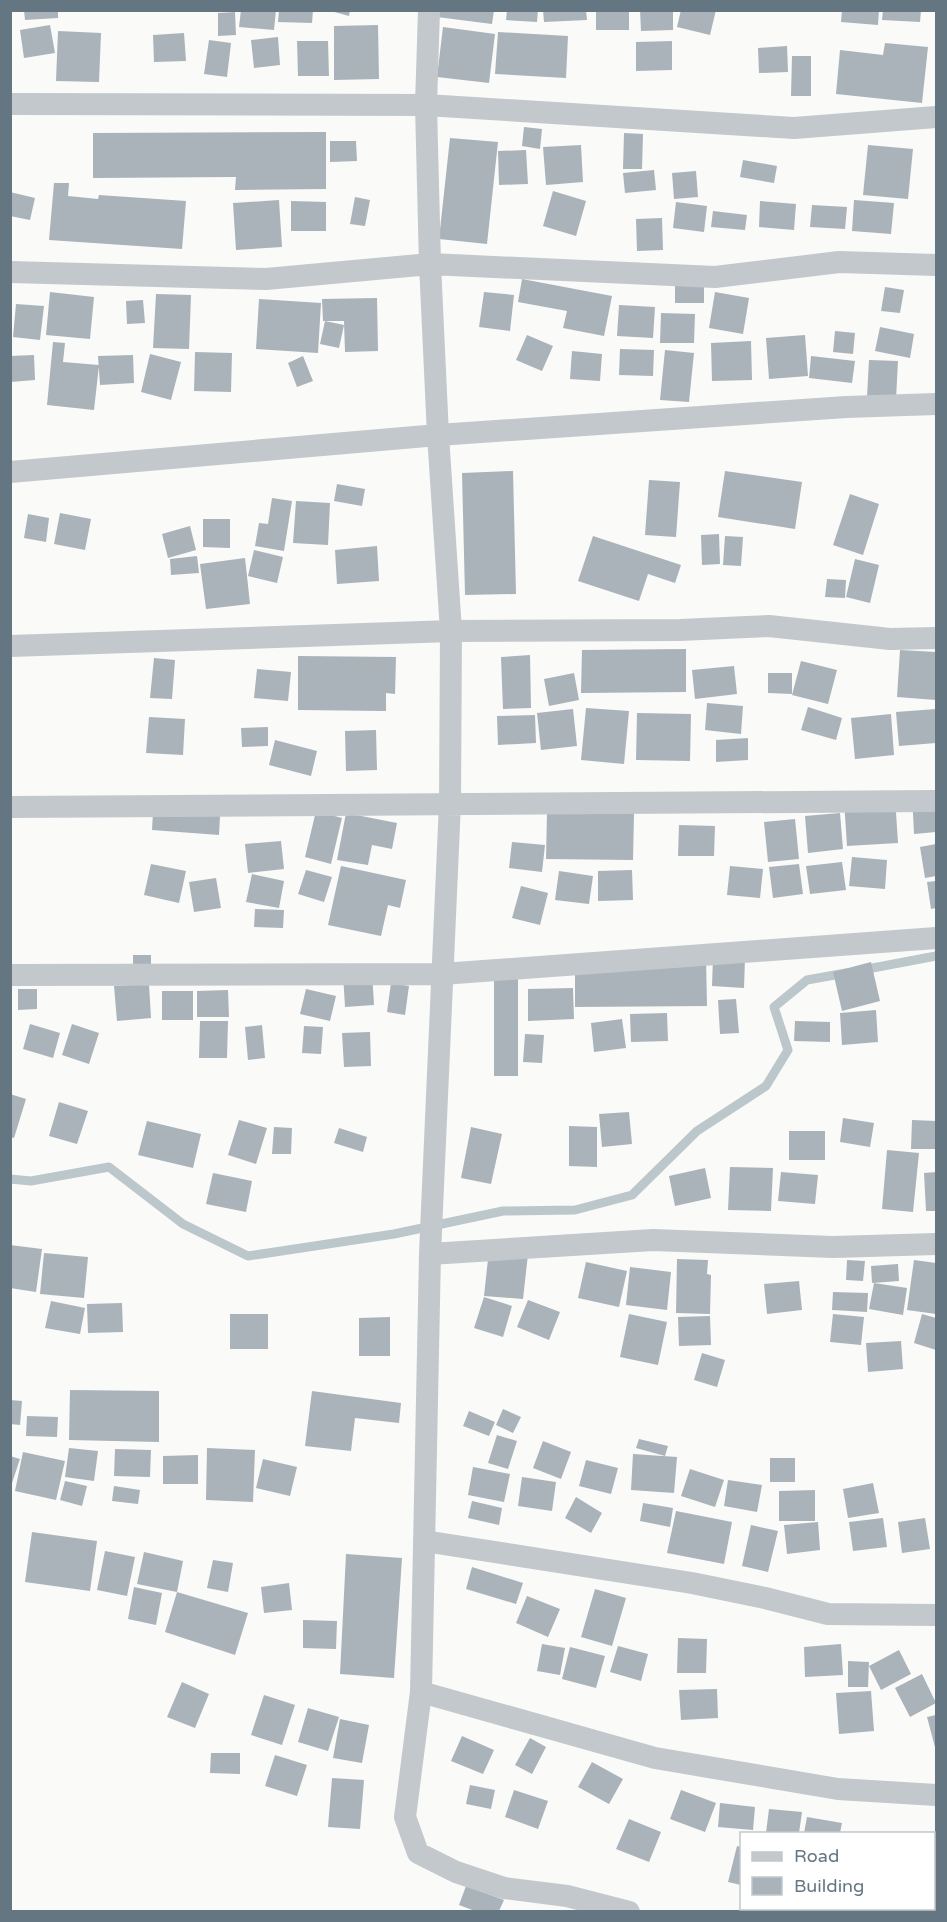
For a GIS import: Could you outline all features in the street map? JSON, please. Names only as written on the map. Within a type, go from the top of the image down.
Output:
[{"type":"street","points":[[429,10],[426,105],[430,264],[451,631],[450,803],[430,1254],[421,1692],[405,1817],[418,1853],[456,1872],[541,1902],[567,1896],[629,1911]]},
{"type":"street","points":[[10,104],[426,105],[794,128],[936,117]]},
{"type":"street","points":[[10,272],[266,279],[430,264],[715,277],[839,262],[936,265]]},
{"type":"street","points":[[10,472],[438,435],[846,407],[936,404]]},
{"type":"street","points":[[10,646],[451,631],[680,630],[769,626],[890,639],[936,638]]},
{"type":"street","points":[[10,807],[936,801]]},
{"type":"street","points":[[10,975],[442,974],[936,938]]},
{"type":"street","points":[[430,1254],[653,1240],[833,1247],[936,1244]]},
{"type":"street","points":[[424,1540],[692,1583],[828,1614],[936,1615]]},
{"type":"street","points":[[421,1692],[655,1758],[838,1789],[936,1795]]},
{"type":"building","points":[[24,10],[58,10],[58,18],[25,20]]},
{"type":"building","points":[[241,10],[276,10],[274,30],[239,27]]},
{"type":"building","points":[[279,10],[313,10],[312,23],[278,22]]},
{"type":"building","points":[[327,10],[350,10],[349,16]]},
{"type":"building","points":[[438,10],[494,10],[492,24],[437,17]]},
{"type":"building","points":[[507,10],[538,10],[537,22],[506,20]]},
{"type":"building","points":[[543,10],[586,10],[587,20],[544,22]]},
{"type":"building","points":[[596,10],[629,10],[629,30],[596,30]]},
{"type":"building","points":[[640,10],[673,10],[673,30],[641,31]]},
{"type":"building","points":[[681,10],[716,10],[710,35],[677,27]]},
{"type":"building","points":[[842,10],[879,10],[878,25],[841,22]]},
{"type":"building","points":[[883,10],[921,10],[920,22],[882,20]]},
{"type":"building","points":[[235,12],[236,35],[218,36],[218,13]]},
{"type":"building","points":[[50,25],[55,53],[24,58],[20,30]]},
{"type":"building","points":[[378,25],[379,79],[334,80],[334,26]]},
{"type":"building","points":[[443,27],[495,34],[489,83],[437,77]]},
{"type":"building","points":[[58,31],[101,33],[99,82],[56,81]]},
{"type":"building","points":[[498,32],[568,36],[566,78],[495,74]]},
{"type":"building","points":[[184,33],[186,61],[154,62],[153,35]]},
{"type":"building","points":[[278,37],[280,65],[254,68],[251,40]]},
{"type":"building","points":[[209,40],[231,43],[227,77],[204,74]]},
{"type":"building","points":[[297,41],[328,41],[329,76],[298,76]]},
{"type":"building","points":[[672,41],[672,70],[636,71],[636,42]]},
{"type":"building","points":[[885,43],[928,47],[922,103],[836,94],[840,50],[883,55]]},
{"type":"building","points":[[787,46],[788,72],[759,73],[758,48]]},
{"type":"building","points":[[792,56],[811,56],[811,96],[791,96]]},
{"type":"building","points":[[524,127],[542,129],[540,149],[522,146]]},
{"type":"building","points":[[326,132],[326,189],[235,190],[236,177],[93,178],[93,133]]},
{"type":"building","points":[[624,133],[643,134],[642,169],[623,169]]},
{"type":"building","points":[[450,138],[498,142],[487,244],[439,239]]},
{"type":"building","points":[[330,141],[356,141],[357,161],[330,162]]},
{"type":"building","points":[[581,145],[583,182],[546,185],[543,147]]},
{"type":"building","points":[[868,145],[913,149],[908,199],[863,195]]},
{"type":"building","points":[[526,150],[528,184],[499,185],[498,151]]},
{"type":"building","points":[[743,160],[777,166],[774,183],[740,177]]},
{"type":"building","points":[[654,170],[656,190],[625,193],[623,173]]},
{"type":"building","points":[[696,171],[698,197],[674,199],[672,173]]},
{"type":"building","points":[[54,183],[69,183],[68,196],[98,199],[99,195],[186,201],[182,249],[49,240]]},
{"type":"building","points":[[553,191],[586,201],[576,236],[543,226]]},
{"type":"building","points":[[10,192],[35,198],[30,220],[10,216]]},
{"type":"building","points":[[355,197],[370,200],[365,226],[350,224]]},
{"type":"building","points":[[279,200],[282,247],[236,250],[233,203]]},
{"type":"building","points":[[854,200],[894,203],[891,234],[852,231]]},
{"type":"building","points":[[291,201],[326,202],[326,231],[291,231]]},
{"type":"building","points":[[760,201],[796,204],[794,230],[759,227]]},
{"type":"building","points":[[676,202],[707,206],[704,232],[673,228]]},
{"type":"building","points":[[812,205],[847,207],[845,229],[810,227]]},
{"type":"building","points":[[713,211],[747,215],[745,230],[711,227]]},
{"type":"building","points":[[662,218],[663,250],[637,251],[636,219]]},
{"type":"building","points":[[522,279],[612,296],[604,336],[563,328],[567,311],[518,302]]},
{"type":"building","points":[[675,285],[704,285],[704,303],[675,303]]},
{"type":"building","points":[[885,287],[904,290],[900,313],[881,311]]},
{"type":"building","points":[[50,292],[94,297],[90,339],[46,335]]},
{"type":"building","points":[[484,292],[514,295],[510,331],[479,327]]},
{"type":"building","points":[[715,292],[749,298],[743,334],[709,328]]},
{"type":"building","points":[[156,294],[191,295],[189,349],[153,348]]},
{"type":"building","points":[[377,298],[378,351],[345,352],[344,321],[323,321],[322,299]]},
{"type":"building","points":[[259,299],[321,303],[318,353],[256,349]]},
{"type":"building","points":[[143,300],[145,323],[127,324],[126,301]]},
{"type":"building","points":[[16,304],[44,306],[40,340],[13,337]]},
{"type":"building","points":[[619,305],[655,307],[653,338],[617,336]]},
{"type":"building","points":[[661,313],[695,314],[694,343],[660,343]]},
{"type":"building","points":[[325,321],[344,325],[339,348],[320,344]]},
{"type":"building","points":[[880,327],[914,334],[910,358],[875,351]]},
{"type":"building","points":[[835,331],[855,333],[853,354],[833,352]]},
{"type":"building","points":[[527,335],[553,346],[542,371],[516,360]]},
{"type":"building","points":[[805,335],[808,376],[769,379],[766,338]]},
{"type":"building","points":[[751,341],[752,380],[712,381],[711,343]]},
{"type":"building","points":[[53,342],[65,343],[63,362],[99,365],[94,410],[47,405]]},
{"type":"building","points":[[620,349],[654,350],[653,376],[619,375]]},
{"type":"building","points":[[665,350],[694,353],[689,402],[660,400]]},
{"type":"building","points":[[572,351],[602,354],[600,381],[570,379]]},
{"type":"building","points":[[195,352],[232,353],[231,392],[194,391]]},
{"type":"building","points":[[150,354],[181,362],[171,400],[141,392]]},
{"type":"building","points":[[34,355],[35,380],[10,382],[10,356]]},
{"type":"building","points":[[133,355],[134,383],[100,385],[98,356]]},
{"type":"building","points":[[303,356],[313,381],[297,387],[288,363]]},
{"type":"building","points":[[811,356],[855,361],[852,383],[809,378]]},
{"type":"building","points":[[869,360],[898,361],[896,399],[867,397]]},
{"type":"building","points":[[513,471],[516,594],[465,595],[462,473]]},
{"type":"building","points":[[725,471],[802,482],[795,529],[718,517]]},
{"type":"building","points":[[649,480],[680,482],[676,537],[645,535]]},
{"type":"building","points":[[337,484],[365,489],[362,506],[334,501]]},
{"type":"building","points":[[850,494],[879,504],[863,555],[833,545]]},
{"type":"building","points":[[272,498],[292,501],[284,551],[255,546],[259,523],[268,524]]},
{"type":"building","points":[[296,501],[330,503],[328,545],[293,543]]},
{"type":"building","points":[[60,513],[91,519],[85,550],[54,544]]},
{"type":"building","points":[[28,514],[49,518],[46,542],[24,538]]},
{"type":"building","points":[[203,519],[230,519],[230,548],[203,547]]},
{"type":"building","points":[[190,526],[196,550],[168,558],[162,534]]},
{"type":"building","points":[[719,534],[720,564],[702,565],[701,535]]},
{"type":"building","points":[[593,536],[681,565],[675,583],[648,574],[639,601],[578,581]]},
{"type":"building","points":[[725,536],[743,537],[741,566],[723,565]]},
{"type":"building","points":[[377,546],[379,581],[337,584],[335,550]]},
{"type":"building","points":[[254,550],[283,557],[277,583],[248,576]]},
{"type":"building","points":[[197,556],[199,573],[171,575],[170,559]]},
{"type":"building","points":[[245,558],[250,604],[206,609],[200,564]]},
{"type":"building","points":[[855,559],[879,565],[870,603],[846,597]]},
{"type":"building","points":[[827,579],[846,580],[845,598],[825,597]]},
{"type":"building","points":[[686,649],[686,692],[581,693],[582,650]]},
{"type":"building","points":[[900,650],[936,652],[936,700],[897,697]]},
{"type":"building","points":[[530,655],[531,708],[503,709],[501,657]]},
{"type":"building","points":[[298,656],[396,657],[395,694],[386,693],[386,711],[298,710]]},
{"type":"building","points":[[154,658],[175,660],[172,699],[150,698]]},
{"type":"building","points":[[801,661],[837,670],[828,704],[792,695]]},
{"type":"building","points":[[734,666],[737,694],[695,699],[692,670]]},
{"type":"building","points":[[257,669],[291,672],[288,701],[254,698]]},
{"type":"building","points":[[574,673],[579,700],[549,706],[544,679]]},
{"type":"building","points":[[768,673],[792,673],[792,694],[768,693]]},
{"type":"building","points":[[707,703],[743,706],[741,734],[705,730]]},
{"type":"building","points":[[808,707],[842,718],[836,740],[801,730]]},
{"type":"building","points":[[586,708],[629,711],[624,764],[581,760]]},
{"type":"building","points":[[573,709],[577,746],[541,750],[537,713]]},
{"type":"building","points":[[936,709],[936,743],[899,746],[896,712]]},
{"type":"building","points":[[637,713],[691,714],[690,761],[636,760]]},
{"type":"building","points":[[891,714],[894,755],[855,759],[851,718]]},
{"type":"building","points":[[535,715],[536,743],[498,745],[497,716]]},
{"type":"building","points":[[149,717],[185,719],[183,755],[146,753]]},
{"type":"building","points":[[268,727],[268,746],[242,747],[241,728]]},
{"type":"building","points":[[376,730],[377,770],[346,771],[345,731]]},
{"type":"building","points":[[748,738],[748,760],[716,762],[716,740]]},
{"type":"building","points":[[275,740],[317,751],[311,776],[269,765]]},
{"type":"building","points":[[936,792],[936,832],[914,834],[912,793]]},
{"type":"building","points":[[895,797],[898,843],[847,846],[844,800]]},
{"type":"building","points":[[316,811],[342,818],[331,864],[305,857]]},
{"type":"building","points":[[153,812],[220,816],[219,835],[152,830]]},
{"type":"building","points":[[547,812],[634,813],[633,860],[546,859]]},
{"type":"building","points":[[346,813],[397,823],[392,849],[372,845],[368,865],[337,860]]},
{"type":"building","points":[[840,813],[843,849],[808,853],[805,816]]},
{"type":"building","points":[[795,819],[799,859],[768,862],[764,822]]},
{"type":"building","points":[[679,825],[715,826],[714,856],[678,856]]},
{"type":"building","points":[[281,841],[284,869],[248,873],[245,844]]},
{"type":"building","points":[[512,842],[545,845],[542,872],[509,868]]},
{"type":"building","points":[[936,844],[936,876],[925,878],[920,847]]},
{"type":"building","points":[[852,857],[887,860],[885,889],[849,886]]},
{"type":"building","points":[[842,862],[846,890],[810,894],[806,866]]},
{"type":"building","points":[[151,864],[186,871],[179,903],[144,895]]},
{"type":"building","points":[[799,864],[803,894],[773,898],[769,867]]},
{"type":"building","points":[[341,866],[406,880],[400,908],[388,905],[381,936],[328,925]]},
{"type":"building","points":[[730,866],[763,869],[760,898],[727,895]]},
{"type":"building","points":[[306,870],[332,877],[324,902],[298,894]]},
{"type":"building","points":[[632,870],[633,900],[598,901],[598,871]]},
{"type":"building","points":[[559,871],[593,876],[589,904],[555,900]]},
{"type":"building","points":[[252,874],[284,881],[279,908],[246,902]]},
{"type":"building","points":[[216,878],[221,908],[194,912],[189,882]]},
{"type":"building","points":[[936,881],[936,908],[931,909],[927,882]]},
{"type":"building","points":[[521,886],[548,893],[540,925],[512,918]]},
{"type":"building","points":[[255,909],[284,910],[283,928],[254,927]]},
{"type":"building","points":[[133,955],[151,955],[151,977],[133,977]]},
{"type":"building","points":[[706,957],[707,1006],[575,1007],[575,959]]},
{"type":"building","points":[[713,957],[745,958],[744,988],[712,986]]},
{"type":"building","points":[[871,962],[880,1001],[842,1011],[833,972]]},
{"type":"building","points":[[494,968],[518,968],[518,1076],[494,1076]]},
{"type":"building","points":[[372,971],[374,1005],[345,1007],[343,973]]},
{"type":"building","points":[[391,983],[409,986],[405,1015],[387,1012]]},
{"type":"building","points":[[149,984],[151,1018],[117,1021],[114,986]]},
{"type":"building","points":[[573,988],[574,1019],[528,1021],[528,989]]},
{"type":"building","points":[[18,989],[37,989],[37,1009],[18,1010]]},
{"type":"building","points":[[306,989],[336,996],[330,1021],[300,1014]]},
{"type":"building","points":[[228,990],[229,1017],[197,1017],[197,991]]},
{"type":"building","points":[[162,991],[193,991],[193,1020],[162,1020]]},
{"type":"building","points":[[736,999],[739,1033],[720,1034],[718,1000]]},
{"type":"building","points":[[876,1010],[878,1042],[842,1045],[840,1013]]},
{"type":"building","points":[[667,1013],[668,1041],[631,1042],[630,1014]]},
{"type":"building","points":[[622,1019],[626,1048],[594,1052],[591,1023]]},
{"type":"building","points":[[200,1021],[228,1021],[227,1058],[199,1058]]},
{"type":"building","points":[[795,1021],[830,1022],[830,1042],[794,1041]]},
{"type":"building","points":[[30,1024],[60,1033],[53,1058],[23,1049]]},
{"type":"building","points":[[72,1024],[99,1033],[89,1064],[62,1055]]},
{"type":"building","points":[[262,1025],[265,1058],[248,1060],[245,1027]]},
{"type":"building","points":[[304,1026],[323,1027],[321,1054],[302,1053]]},
{"type":"building","points":[[370,1032],[371,1066],[344,1067],[342,1033]]},
{"type":"building","points":[[525,1034],[544,1035],[542,1063],[523,1062]]},
{"type":"building","points":[[10,1094],[26,1099],[14,1138],[10,1137]]},
{"type":"building","points":[[59,1102],[88,1111],[77,1144],[49,1136]]},
{"type":"building","points":[[629,1112],[632,1144],[602,1147],[599,1114]]},
{"type":"building","points":[[843,1118],[874,1123],[870,1147],[840,1142]]},
{"type":"building","points":[[239,1120],[267,1128],[256,1164],[228,1155]]},
{"type":"building","points":[[912,1120],[936,1121],[936,1149],[911,1149]]},
{"type":"building","points":[[147,1121],[201,1134],[193,1168],[138,1155]]},
{"type":"building","points":[[569,1126],[597,1127],[597,1167],[569,1166]]},
{"type":"building","points":[[274,1127],[292,1128],[291,1154],[272,1154]]},
{"type":"building","points":[[471,1127],[502,1134],[491,1184],[461,1178]]},
{"type":"building","points":[[339,1128],[367,1137],[363,1152],[334,1143]]},
{"type":"building","points":[[789,1131],[825,1131],[825,1160],[789,1160]]},
{"type":"building","points":[[887,1150],[919,1153],[913,1212],[882,1209]]},
{"type":"building","points":[[730,1167],[773,1168],[771,1211],[728,1210]]},
{"type":"building","points":[[705,1168],[711,1198],[675,1206],[669,1176]]},
{"type":"building","points":[[781,1172],[818,1175],[815,1204],[778,1201]]},
{"type":"building","points":[[936,1172],[936,1211],[926,1211],[924,1173]]},
{"type":"building","points":[[213,1173],[252,1181],[246,1212],[206,1204]]},
{"type":"building","points":[[10,1245],[42,1249],[36,1292],[10,1288]]},
{"type":"building","points":[[489,1250],[528,1254],[523,1299],[484,1296]]},
{"type":"building","points":[[44,1253],[88,1257],[84,1298],[40,1294]]},
{"type":"building","points":[[677,1259],[708,1260],[707,1274],[711,1275],[710,1314],[676,1313]]},
{"type":"building","points":[[847,1260],[865,1261],[863,1281],[846,1280]]},
{"type":"building","points":[[914,1260],[936,1263],[936,1314],[907,1310]]},
{"type":"building","points":[[586,1262],[627,1271],[619,1307],[578,1298]]},
{"type":"building","points":[[898,1264],[899,1281],[872,1283],[871,1266]]},
{"type":"building","points":[[630,1267],[671,1272],[667,1310],[626,1305]]},
{"type":"building","points":[[799,1281],[802,1310],[767,1314],[764,1284]]},
{"type":"building","points":[[874,1283],[907,1288],[903,1315],[869,1309]]},
{"type":"building","points":[[833,1292],[868,1293],[867,1312],[832,1310]]},
{"type":"building","points":[[484,1297],[512,1306],[503,1337],[474,1328]]},
{"type":"building","points":[[528,1300],[560,1312],[549,1340],[517,1327]]},
{"type":"building","points":[[51,1301],[85,1308],[80,1334],[45,1328]]},
{"type":"building","points":[[122,1303],[123,1332],[88,1333],[87,1304]]},
{"type":"building","points":[[230,1314],[268,1314],[268,1349],[230,1349]]},
{"type":"building","points":[[629,1314],[667,1322],[658,1365],[620,1357]]},
{"type":"building","points":[[833,1314],[864,1317],[861,1345],[830,1342]]},
{"type":"building","points":[[922,1314],[936,1318],[936,1350],[914,1343]]},
{"type":"building","points":[[710,1316],[711,1345],[679,1346],[678,1317]]},
{"type":"building","points":[[390,1317],[390,1356],[359,1356],[359,1318]]},
{"type":"building","points":[[901,1341],[903,1369],[868,1372],[866,1343]]},
{"type":"building","points":[[702,1353],[725,1360],[717,1387],[694,1380]]},
{"type":"building","points":[[70,1390],[159,1391],[159,1442],[69,1440]]},
{"type":"building","points":[[312,1391],[401,1403],[399,1423],[355,1418],[351,1451],[305,1446]]},
{"type":"building","points":[[10,1400],[22,1401],[20,1425],[10,1424]]},
{"type":"building","points":[[503,1409],[521,1417],[513,1433],[496,1425]]},
{"type":"building","points":[[469,1411],[495,1422],[489,1436],[463,1426]]},
{"type":"building","points":[[27,1416],[58,1417],[57,1437],[26,1436]]},
{"type":"building","points":[[497,1435],[517,1441],[508,1469],[488,1463]]},
{"type":"building","points":[[639,1439],[668,1446],[665,1456],[636,1448]]},
{"type":"building","points":[[543,1441],[571,1452],[561,1479],[533,1468]]},
{"type":"building","points":[[69,1448],[98,1451],[94,1481],[65,1477]]},
{"type":"building","points":[[207,1448],[255,1450],[253,1502],[206,1500]]},
{"type":"building","points":[[115,1449],[151,1450],[150,1477],[114,1476]]},
{"type":"building","points":[[23,1452],[65,1461],[56,1500],[15,1491]]},
{"type":"building","points":[[633,1454],[677,1457],[674,1493],[631,1490]]},
{"type":"building","points":[[198,1455],[198,1484],[163,1484],[163,1456]]},
{"type":"building","points":[[10,1456],[20,1459],[11,1486],[10,1486]]},
{"type":"building","points":[[770,1458],[795,1458],[795,1482],[770,1482]]},
{"type":"building","points":[[263,1459],[297,1467],[290,1496],[256,1488]]},
{"type":"building","points":[[586,1460],[618,1468],[611,1494],[579,1486]]},
{"type":"building","points":[[473,1467],[510,1474],[504,1502],[468,1495]]},
{"type":"building","points":[[690,1469],[724,1480],[715,1507],[681,1496]]},
{"type":"building","points":[[522,1477],[556,1482],[552,1511],[518,1506]]},
{"type":"building","points":[[728,1480],[762,1485],[757,1512],[724,1506]]},
{"type":"building","points":[[65,1481],[87,1486],[82,1506],[60,1500]]},
{"type":"building","points":[[873,1483],[879,1513],[848,1518],[843,1489]]},
{"type":"building","points":[[114,1486],[140,1490],[138,1504],[112,1501]]},
{"type":"building","points":[[815,1490],[815,1521],[779,1521],[779,1491]]},
{"type":"building","points":[[576,1497],[602,1513],[591,1533],[565,1518]]},
{"type":"building","points":[[472,1501],[502,1508],[499,1525],[468,1518]]},
{"type":"building","points":[[643,1503],[673,1508],[670,1527],[640,1521]]},
{"type":"building","points":[[676,1511],[732,1522],[724,1564],[667,1553]]},
{"type":"building","points":[[883,1518],[887,1547],[853,1551],[849,1522]]},
{"type":"building","points":[[925,1518],[930,1549],[902,1553],[898,1522]]},
{"type":"building","points":[[818,1522],[820,1550],[787,1554],[784,1525]]},
{"type":"building","points":[[751,1525],[778,1531],[768,1572],[742,1566]]},
{"type":"building","points":[[32,1532],[97,1541],[90,1591],[25,1582]]},
{"type":"building","points":[[105,1551],[135,1557],[127,1596],[97,1590]]},
{"type":"building","points":[[144,1552],[183,1561],[177,1592],[137,1584]]},
{"type":"building","points":[[346,1554],[402,1558],[394,1678],[340,1674]]},
{"type":"building","points":[[213,1560],[233,1563],[228,1592],[207,1588]]},
{"type":"building","points":[[472,1567],[523,1583],[516,1604],[466,1589]]},
{"type":"building","points":[[289,1583],[292,1610],[264,1613],[261,1587]]},
{"type":"building","points":[[134,1587],[162,1593],[156,1625],[128,1619]]},
{"type":"building","points":[[595,1589],[626,1598],[612,1646],[581,1637]]},
{"type":"building","points":[[177,1592],[248,1613],[235,1655],[165,1632]]},
{"type":"building","points":[[527,1596],[560,1609],[548,1637],[516,1623]]},
{"type":"building","points":[[303,1620],[337,1621],[336,1649],[303,1648]]},
{"type":"building","points":[[678,1638],[707,1639],[706,1673],[677,1673]]},
{"type":"building","points":[[542,1644],[565,1648],[560,1675],[537,1671]]},
{"type":"building","points":[[841,1644],[843,1675],[805,1677],[804,1647]]},
{"type":"building","points":[[618,1646],[648,1654],[641,1681],[610,1672]]},
{"type":"building","points":[[570,1647],[605,1656],[596,1688],[562,1679]]},
{"type":"building","points":[[899,1650],[911,1674],[881,1690],[869,1666]]},
{"type":"building","points":[[848,1661],[869,1662],[868,1687],[848,1687]]},
{"type":"building","points":[[922,1674],[936,1703],[910,1717],[895,1688]]},
{"type":"building","points":[[182,1682],[209,1694],[195,1728],[167,1717]]},
{"type":"building","points":[[717,1689],[718,1718],[681,1720],[679,1690]]},
{"type":"building","points":[[871,1691],[874,1731],[839,1734],[836,1693]]},
{"type":"building","points":[[264,1695],[295,1705],[282,1745],[251,1735]]},
{"type":"building","points":[[308,1708],[339,1717],[328,1751],[298,1742]]},
{"type":"building","points":[[936,1715],[936,1751],[927,1717]]},
{"type":"building","points":[[340,1719],[369,1725],[362,1763],[333,1758]]},
{"type":"building","points":[[462,1736],[494,1750],[483,1774],[451,1761]]},
{"type":"building","points":[[530,1738],[546,1747],[532,1774],[515,1765]]},
{"type":"building","points":[[211,1753],[240,1753],[240,1774],[210,1773]]},
{"type":"building","points":[[275,1755],[307,1765],[297,1796],[265,1786]]},
{"type":"building","points":[[592,1762],[623,1779],[609,1804],[578,1787]]},
{"type":"building","points":[[332,1778],[364,1780],[360,1829],[328,1827]]},
{"type":"building","points":[[470,1785],[495,1790],[491,1809],[466,1804]]},
{"type":"building","points":[[514,1790],[548,1801],[538,1829],[505,1817]]},
{"type":"building","points":[[681,1790],[716,1803],[705,1832],[670,1819]]},
{"type":"building","points":[[720,1803],[755,1807],[753,1830],[718,1827]]},
{"type":"building","points":[[769,1809],[802,1812],[799,1832],[766,1832]]},
{"type":"building","points":[[807,1817],[842,1823],[840,1832],[804,1832]]},
{"type":"building","points":[[629,1819],[661,1832],[649,1862],[616,1849]]},
{"type":"building","points":[[935,1844],[936,1844],[935,1874]]},
{"type":"building","points":[[737,1846],[740,1847],[740,1885],[728,1882]]},
{"type":"building","points":[[466,1886],[504,1900],[499,1911],[475,1911],[459,1905]]},
{"type":"waterway","points":[[862,970],[936,956]]},
{"type":"waterway","points":[[10,1179],[31,1181],[109,1167],[183,1224],[248,1256],[394,1234],[503,1211],[575,1210],[632,1195],[697,1131],[766,1086],[788,1050],[774,1007],[807,980],[846,973]]}]
